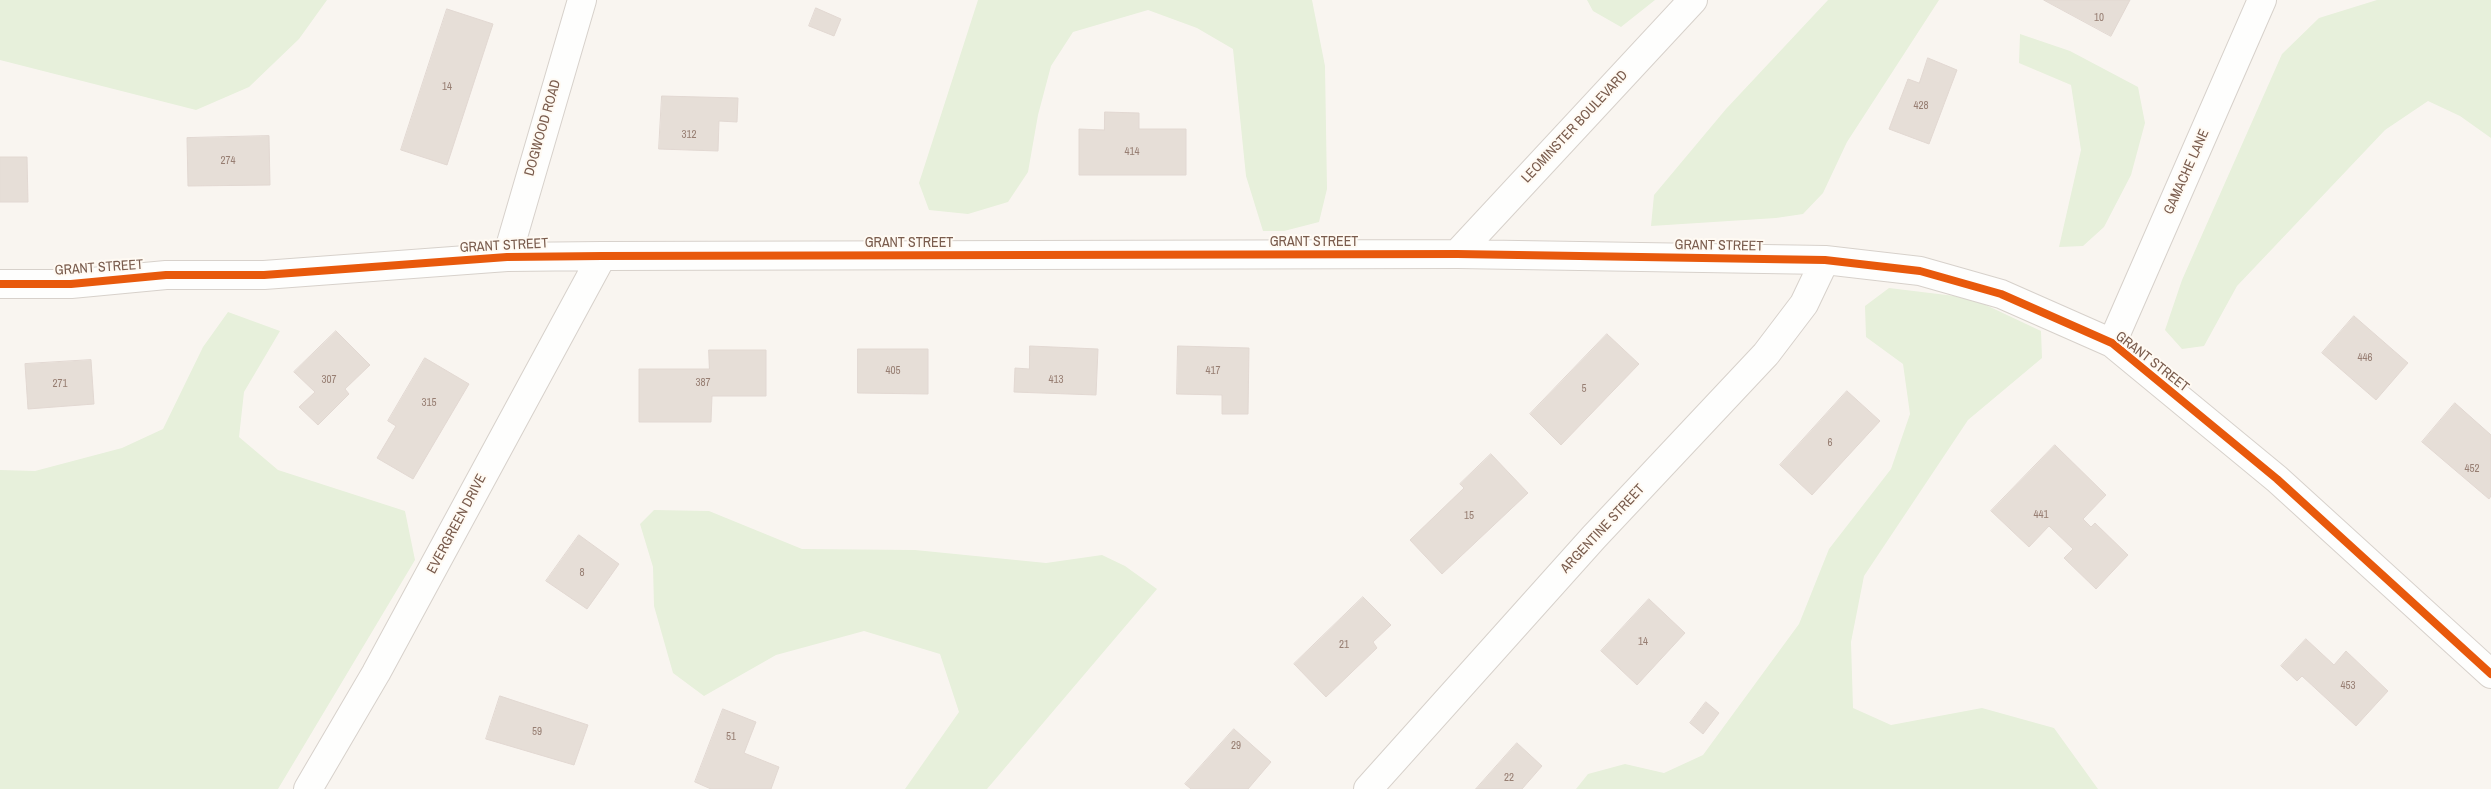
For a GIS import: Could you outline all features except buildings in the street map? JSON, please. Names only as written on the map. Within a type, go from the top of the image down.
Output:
[{"type":"street","name":"DOGWOOD ROAD","points":[[507,257],[582,0]]},
{"type":"street","name":"LEOMINSTER BOULEVARD","points":[[1457,254],[1693,0]]},
{"type":"street","name":"GAMACHE LANE","points":[[2112,343],[2262,0]]},
{"type":"street","name":"GRANT STREET","points":[[0,284],[71,284],[166,275],[264,275],[507,257],[602,256],[1457,254],[1825,260],[1920,271],[2001,294],[2112,343],[2276,479],[2491,674]]},
{"type":"street","name":"EVERGREEN DRIVE","points":[[308,789],[376,673],[602,256]]},
{"type":"street","name":"ARGENTINE STREET","points":[[1368,789],[1594,537],[1766,354],[1804,304],[1825,260]]},
{"type":"green space","points":[[0,0],[327,0],[299,39],[249,87],[196,110],[0,60]]},
{"type":"green space","points":[[978,0],[1312,0],[1325,66],[1327,189],[1319,222],[1284,231],[1263,231],[1246,176],[1233,49],[1197,28],[1148,10],[1073,32],[1051,66],[1038,115],[1028,172],[1008,202],[968,214],[929,210],[919,183]]},
{"type":"green space","points":[[1587,0],[1655,0],[1621,27],[1593,11]]},
{"type":"green space","points":[[1828,0],[1939,0],[1847,142],[1823,193],[1803,214],[1776,218],[1651,226],[1654,195],[1726,109]]},
{"type":"green space","points":[[2377,0],[2491,0],[2491,138],[2460,116],[2428,101],[2385,130],[2237,286],[2204,346],[2182,349],[2165,330],[2182,280],[2282,54],[2319,18]]},
{"type":"green space","points":[[2020,34],[2070,51],[2138,87],[2145,123],[2131,175],[2104,227],[2083,246],[2059,247],[2081,150],[2071,85],[2019,63]]},
{"type":"green space","points":[[1889,288],[1971,298],[2041,331],[2042,358],[1968,420],[1864,576],[1851,642],[1853,708],[1891,725],[1982,708],[2054,728],[2098,789],[1576,789],[1588,774],[1625,764],[1664,773],[1703,755],[1799,624],[1829,549],[1891,469],[1910,414],[1903,364],[1866,337],[1865,306]]},
{"type":"green space","points":[[228,312],[280,331],[244,392],[239,437],[278,470],[405,511],[415,560],[278,789],[0,789],[0,470],[35,471],[122,448],[163,429],[203,347]]},
{"type":"green space","points":[[654,510],[709,511],[802,549],[915,550],[1046,563],[1102,555],[1125,566],[1157,589],[987,789],[905,789],[959,712],[940,654],[864,631],[776,655],[704,696],[673,673],[654,606],[653,567],[640,524]]},
{"type":"cycle path","points":[[0,284],[71,284],[166,275],[264,275],[507,257],[602,256],[1457,254],[1825,260],[1920,271],[2001,294],[2112,343],[2277,479],[2491,674]]}]
